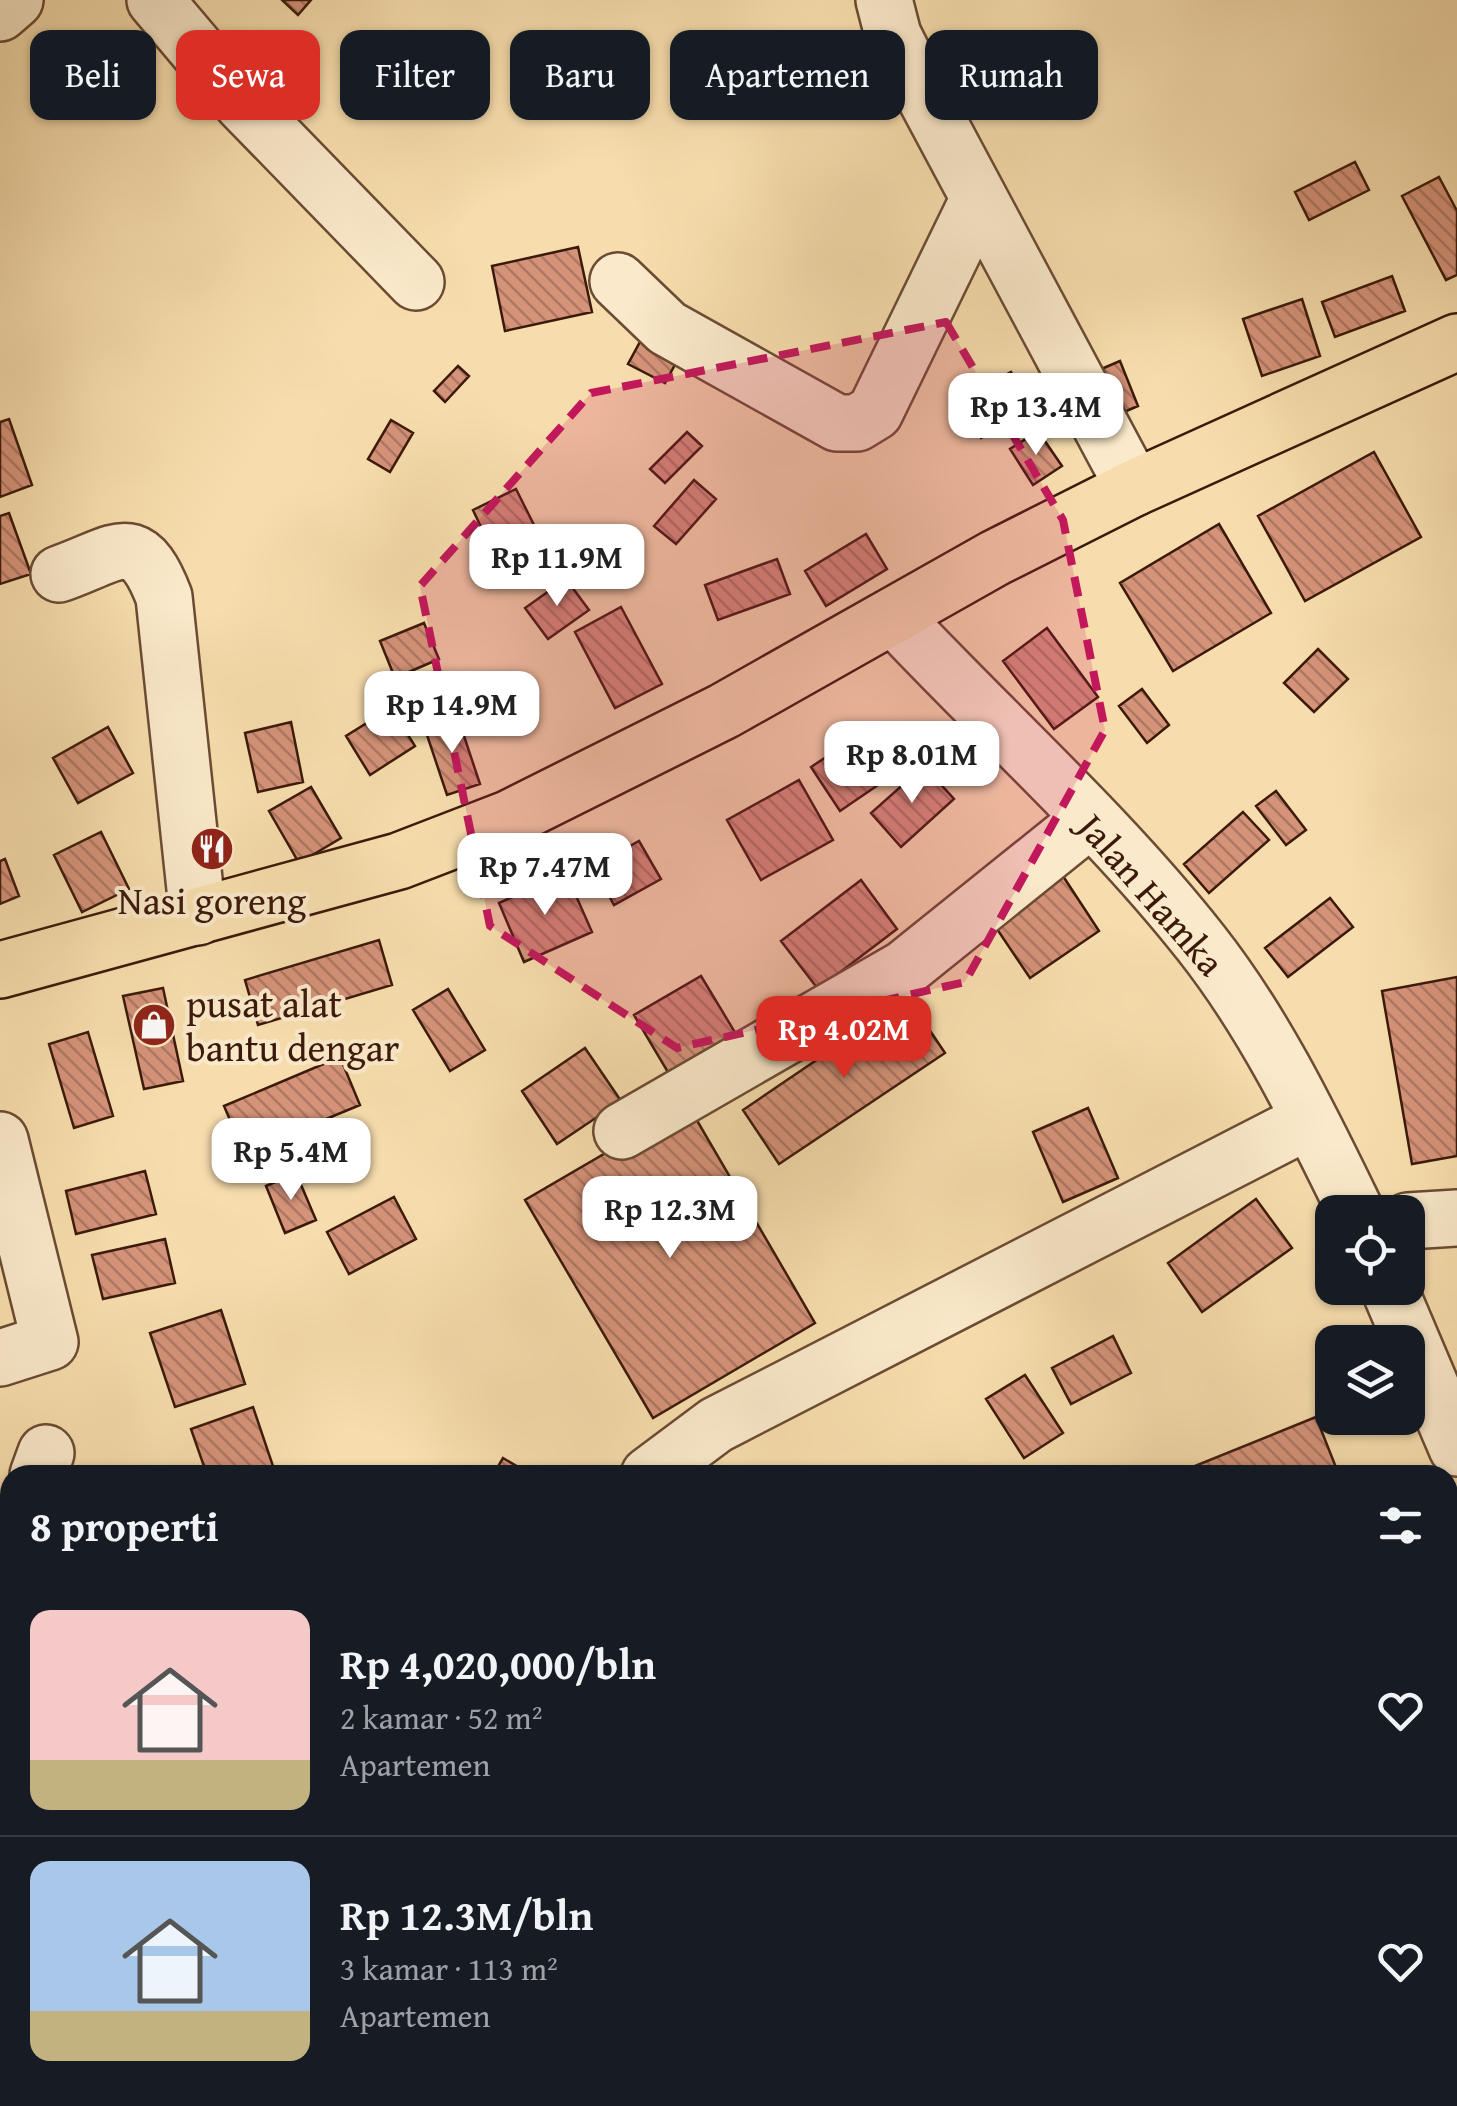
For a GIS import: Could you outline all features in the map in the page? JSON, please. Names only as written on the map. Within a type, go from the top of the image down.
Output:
[{"type":"highway","points":[[0,970],[398,861],[508,819],[724,711],[1134,488],[1457,342]]},
{"type":"street","points":[[0,13],[15,0]]},
{"type":"street","points":[[155,0],[244,104],[416,282]]},
{"type":"street","points":[[884,0],[893,35],[1134,488]]},
{"type":"street","points":[[618,282],[667,328],[837,423],[857,422],[875,412],[978,198]]},
{"type":"street","points":[[59,574],[130,550],[143,554],[155,573],[164,597],[198,917]]},
{"type":"street","name":"Jalan Hamka","points":[[893,616],[1090,820],[1203,945],[1260,1029],[1348,1195]]},
{"type":"street","points":[[622,1131],[905,968],[1090,820]]},
{"type":"street","points":[[662,1465],[716,1425],[1310,1120]]},
{"type":"street","points":[[0,1140],[50,1342],[0,1358]]},
{"type":"street","points":[[1425,1221],[1457,1218]]},
{"type":"street","points":[[1395,1305],[1457,1448]]},
{"type":"highlighted area","points":[[946,322],[1063,520],[1105,730],[965,982],[677,1048],[490,926],[420,586],[591,393]]},
{"type":"building","points":[[282,0],[311,0],[298,15]]},
{"type":"building","points":[[1355,162],[1369,190],[1309,220],[1295,192]]},
{"type":"building","points":[[1439,177],[1457,211],[1457,275],[1446,280],[1402,196]]},
{"type":"building","points":[[578,247],[592,312],[505,331],[492,266]]},
{"type":"building","points":[[1392,276],[1405,311],[1335,337],[1322,302]]},
{"type":"building","points":[[1302,299],[1320,356],[1262,376],[1243,319]]},
{"type":"building","points":[[647,329],[684,348],[665,383],[628,364]]},
{"type":"building","points":[[1120,361],[1138,406],[1110,418],[1092,373]]},
{"type":"building","points":[[458,366],[469,376],[445,402],[434,391]]},
{"type":"building","points":[[1011,372],[1032,409],[981,438],[960,400]]},
{"type":"building","points":[[9,419],[32,485],[0,497],[0,422]]},
{"type":"building","points":[[391,420],[413,433],[390,472],[368,459]]},
{"type":"building","points":[[1038,431],[1062,466],[1033,485],[1010,449]]},
{"type":"building","points":[[687,432],[702,446],[665,483],[650,469]]},
{"type":"building","points":[[1374,452],[1421,537],[1305,601],[1258,516]]},
{"type":"building","points":[[694,480],[716,499],[676,544],[654,526]]},
{"type":"building","points":[[516,489],[540,537],[496,559],[473,510]]},
{"type":"building","points":[[9,513],[31,574],[0,584],[0,516]]},
{"type":"building","points":[[1219,524],[1271,613],[1173,671],[1120,583]]},
{"type":"building","points":[[866,534],[887,569],[826,606],[805,571]]},
{"type":"building","points":[[777,559],[790,594],[718,620],[705,585]]},
{"type":"building","points":[[566,579],[589,610],[548,639],[525,608]]},
{"type":"building","points":[[621,607],[662,684],[615,708],[575,632]]},
{"type":"building","points":[[424,623],[439,659],[395,678],[380,641]]},
{"type":"building","points":[[1047,628],[1098,697],[1054,729],[1003,661]]},
{"type":"building","points":[[1318,649],[1348,679],[1314,712],[1284,683]]},
{"type":"building","points":[[1142,689],[1169,725],[1147,743],[1119,706]]},
{"type":"building","points":[[391,708],[415,746],[370,775],[346,736]]},
{"type":"building","points":[[458,718],[480,784],[447,795],[425,729]]},
{"type":"building","points":[[291,722],[303,782],[258,792],[245,733]]},
{"type":"building","points":[[108,727],[133,773],[78,803],[53,758]]},
{"type":"building","points":[[852,740],[881,783],[840,811],[811,767]]},
{"type":"building","points":[[924,766],[954,799],[901,847],[871,813]]},
{"type":"building","points":[[799,780],[833,840],[761,880],[727,820]]},
{"type":"building","points":[[311,787],[341,838],[299,863],[269,811]]},
{"type":"building","points":[[1276,791],[1306,830],[1286,845],[1256,806]]},
{"type":"building","points":[[1243,812],[1269,840],[1209,893],[1184,864]]},
{"type":"building","points":[[101,832],[129,889],[82,912],[54,855]]},
{"type":"building","points":[[639,841],[661,879],[614,905],[593,867]]},
{"type":"building","points":[[5,859],[19,896],[0,904],[0,861]]},
{"type":"building","points":[[566,873],[592,932],[524,962],[499,903]]},
{"type":"building","points":[[1061,873],[1099,931],[1030,978],[991,920]]},
{"type":"building","points":[[861,880],[897,929],[818,989],[781,941]]},
{"type":"building","points":[[1330,898],[1353,927],[1288,977],[1265,948]]},
{"type":"building","points":[[379,940],[392,985],[258,1025],[245,980]]},
{"type":"building","points":[[701,976],[742,1044],[675,1084],[634,1015]]},
{"type":"building","points":[[1457,977],[1457,1156],[1412,1164],[1382,991]]},
{"type":"building","points":[[163,988],[183,1081],[144,1089],[123,996]]},
{"type":"building","points":[[448,989],[485,1050],[450,1071],[413,1010]]},
{"type":"building","points":[[908,998],[945,1053],[779,1164],[743,1110]]},
{"type":"building","points":[[88,1032],[113,1116],[74,1128],[49,1044]]},
{"type":"building","points":[[585,1048],[621,1101],[557,1144],[522,1091]]},
{"type":"building","points":[[340,1057],[360,1105],[244,1153],[224,1106]]},
{"type":"building","points":[[688,1105],[815,1323],[653,1418],[525,1200]]},
{"type":"building","points":[[1088,1108],[1118,1178],[1063,1202],[1033,1132]]},
{"type":"building","points":[[145,1171],[156,1214],[76,1234],[66,1191]]},
{"type":"building","points":[[296,1173],[316,1220],[285,1233],[266,1186]]},
{"type":"building","points":[[394,1197],[416,1239],[349,1274],[327,1232]]},
{"type":"building","points":[[1256,1199],[1292,1248],[1202,1312],[1168,1263]]},
{"type":"building","points":[[165,1239],[175,1283],[103,1299],[92,1255]]},
{"type":"building","points":[[221,1310],[245,1384],[175,1407],[150,1333]]},
{"type":"building","points":[[1113,1336],[1131,1373],[1071,1404],[1052,1368]]},
{"type":"building","points":[[1025,1375],[1063,1433],[1024,1458],[986,1399]]},
{"type":"building","points":[[253,1407],[273,1465],[204,1465],[191,1429]]},
{"type":"building","points":[[1315,1417],[1315,1435],[1323,1435],[1335,1465],[1197,1465]]},
{"type":"place","name":"Nasi goreng","points":[[212,849]]},
{"type":"place","name":"pusat alat bantu dengar","points":[[154,1025]]}]
